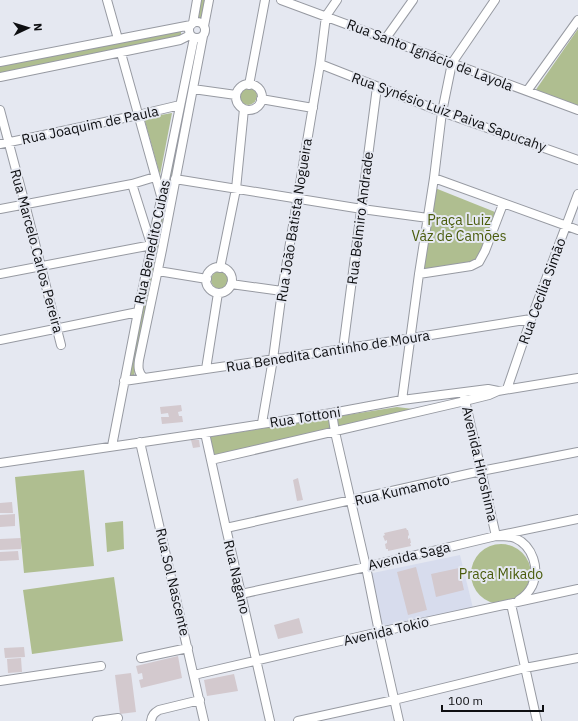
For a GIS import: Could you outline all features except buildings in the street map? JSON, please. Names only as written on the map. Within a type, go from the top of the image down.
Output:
[{"type":"street","points":[[107,0],[118,39]]},
{"type":"street","points":[[192,36],[189,28],[192,24],[197,0]]},
{"type":"street","points":[[144,378],[140,374],[139,360],[205,31],[204,26],[209,0]]},
{"type":"street","points":[[249,85],[265,0]]},
{"type":"street","name":"Rua Santo Ignácio de Layola","points":[[281,0],[578,110]]},
{"type":"street","points":[[326,16],[338,0]]},
{"type":"street","points":[[386,38],[413,0]]},
{"type":"street","points":[[428,409],[402,400],[442,112],[452,63],[495,0]]},
{"type":"street","name":"Rua João Batista Nogueira","points":[[262,424],[273,359],[282,291],[320,64],[326,16]]},
{"type":"street","points":[[528,91],[578,20]]},
{"type":"street","points":[[0,62],[198,22],[204,26]]},
{"type":"street","points":[[0,77],[121,53],[192,36],[199,38],[203,36]]},
{"type":"street","name":"Rua Benedito Cubas","points":[[112,446],[128,357],[180,105],[192,36]]},
{"type":"street","points":[[121,53],[161,197]]},
{"type":"street","name":"Rua Synésio Luiz Paiva Sapucahy","points":[[320,64],[442,112],[578,160]]},
{"type":"street","points":[[249,85],[254,86],[260,92],[261,99],[257,107],[253,110],[244,109],[237,103],[236,95],[238,91],[241,87],[249,85]]},
{"type":"street","name":"Rua Belmiro Andrade","points":[[343,349],[377,87]]},
{"type":"street","points":[[193,89],[236,95]]},
{"type":"street","points":[[261,99],[313,108]]},
{"type":"street","name":"Rua Joaquim de Paula","points":[[4,143],[180,105]]},
{"type":"street","points":[[220,268],[236,189],[244,109]]},
{"type":"street","name":"Rua Marcelo Carlos Pereira","points":[[0,110],[4,143],[25,204],[61,345]]},
{"type":"street","points":[[0,209],[132,184],[155,177]]},
{"type":"street","points":[[434,178],[578,230]]},
{"type":"street","points":[[175,179],[428,218]]},
{"type":"street","points":[[132,184],[152,245]]},
{"type":"street","name":"Rua Cecília Simão","points":[[507,389],[531,319],[578,194]]},
{"type":"street","points":[[419,274],[471,266],[479,262],[485,251],[503,204]]},
{"type":"street","points":[[0,274],[152,245],[162,250]]},
{"type":"street","points":[[215,268],[220,268],[225,269],[231,275],[232,284],[224,292],[218,293],[210,289],[207,279],[212,270],[215,268]]},
{"type":"street","points":[[158,271],[207,279]]},
{"type":"street","points":[[232,284],[282,291]]},
{"type":"street","points":[[206,369],[218,293]]},
{"type":"street","points":[[0,340],[138,312]]},
{"type":"street","name":"Rua Benedita Cantinho de Moura","points":[[124,381],[343,349],[531,319]]},
{"type":"street","points":[[128,357],[136,361],[139,360]]},
{"type":"street","name":"Rua Tottoni","points":[[211,460],[465,401],[489,395],[498,391],[578,378]]},
{"type":"street","name":"Rua Tottoni","points":[[0,463],[205,433],[402,400],[488,389],[498,391]]},
{"type":"street","name":"Avenida Hiroshima","points":[[463,392],[496,536]]},
{"type":"street","points":[[332,412],[335,432],[399,721]]},
{"type":"street","name":"Rua Nagano","points":[[205,433],[270,721]]},
{"type":"street","name":"Rua Sol Nascente","points":[[140,442],[204,721]]},
{"type":"street","name":"Rua Kumamoto","points":[[226,528],[481,471],[578,452]]},
{"type":"street","name":"Avenida Saga","points":[[241,594],[366,567],[496,536],[578,519]]},
{"type":"street","points":[[496,536],[514,537],[524,544],[532,554],[535,566],[535,575],[532,587],[524,597],[514,603],[525,668],[537,721]]},
{"type":"street","name":"Avenida Tokio","points":[[194,675],[379,632],[578,589]]},
{"type":"street","points":[[141,658],[188,648]]},
{"type":"street","points":[[298,721],[394,700],[525,668],[578,658]]},
{"type":"street","points":[[0,681],[101,666]]},
{"type":"street","points":[[151,721],[152,716],[159,710],[200,700]]},
{"type":"street","points":[[97,721],[118,718]]},
{"type":"shaded area","points":[[460,555],[473,608],[382,630],[368,574]]},
{"type":"green space","points":[[199,0],[205,0],[202,19],[196,17]]},
{"type":"green space","points":[[578,29],[578,106],[535,91]]},
{"type":"green space","points":[[181,30],[181,35],[175,39],[0,74],[0,65]]},
{"type":"green space","points":[[194,47],[197,47],[190,87],[160,234],[134,376],[129,377]]},
{"type":"green space","points":[[248,87],[254,90],[257,96],[254,102],[248,105],[242,102],[239,96],[242,90]]},
{"type":"green space","points":[[172,113],[160,175],[144,118]]},
{"type":"green space","name":"Praça Luiz Váz de Camões","points":[[435,188],[495,212],[480,252],[473,262],[423,269]]},
{"type":"green space","points":[[220,271],[226,274],[229,280],[226,286],[220,289],[214,286],[211,280],[214,274]]},
{"type":"green space","points":[[397,407],[413,409],[213,457],[208,437]]},
{"type":"green space","points":[[84,470],[94,566],[24,573],[15,477]]},
{"type":"green space","points":[[123,521],[124,549],[107,552],[105,523]]},
{"type":"green space","name":"Praça Mikado","points":[[501,544],[518,549],[526,557],[531,574],[526,591],[518,599],[501,604],[484,599],[476,591],[471,574],[476,557],[484,549]]},
{"type":"green space","points":[[114,577],[123,641],[32,654],[23,590]]}]
